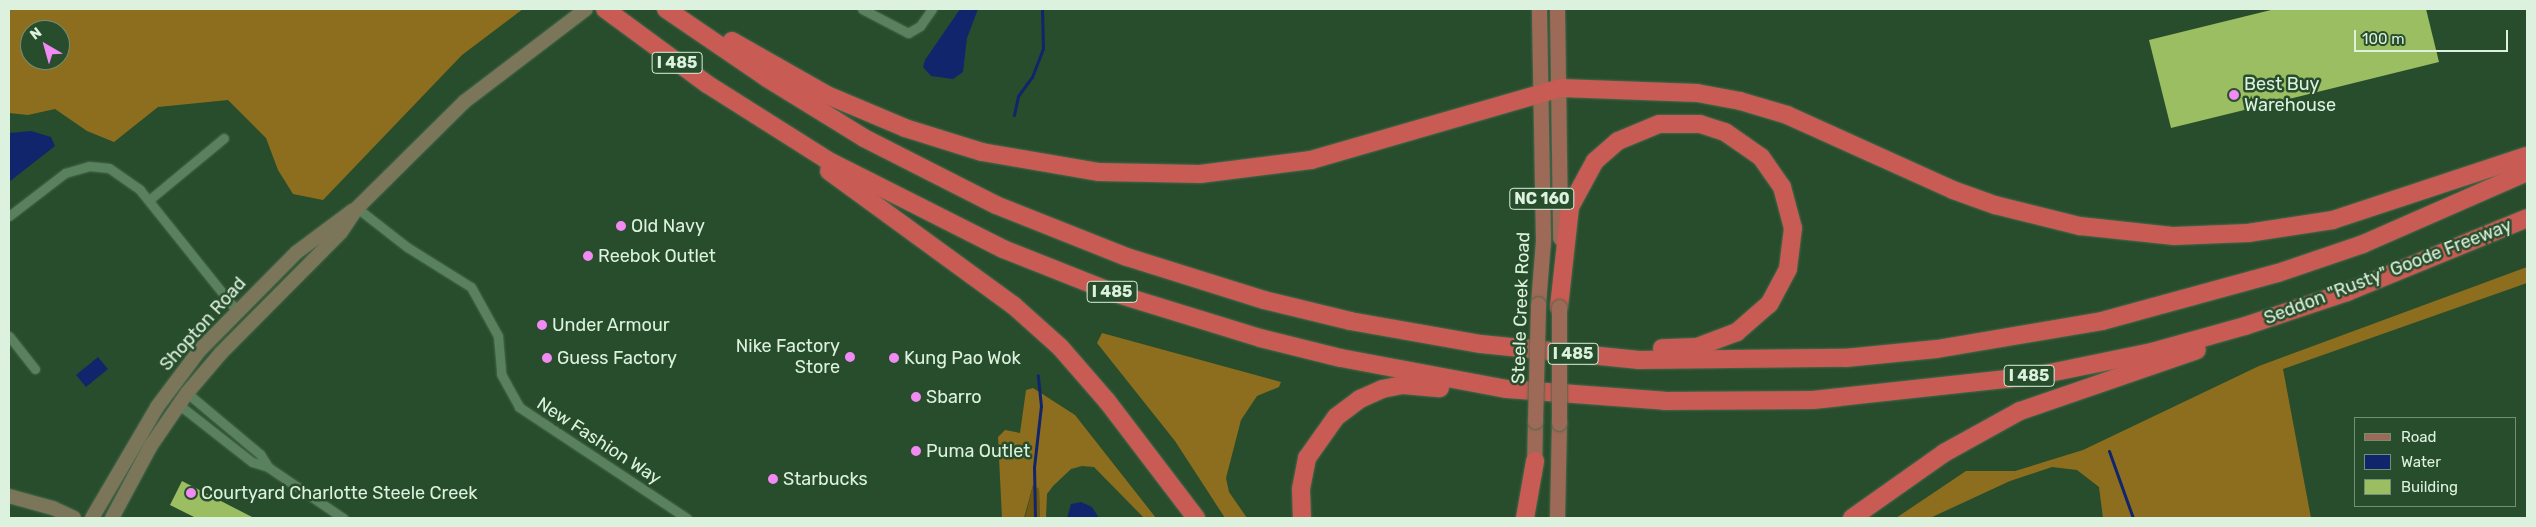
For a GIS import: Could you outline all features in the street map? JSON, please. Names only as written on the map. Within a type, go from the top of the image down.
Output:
[{"type":"highway","name":"Seddon \"Rusty\" Goode Freeway","points":[[605,9],[748,111],[827,160],[955,227],[1114,293],[1332,356],[1507,389],[1731,402],[1879,396],[1956,387],[2152,352],[2347,292],[2527,218]]},
{"type":"highway","name":"Seddon \"Rusty\" Goode Freeway","points":[[666,9],[767,78],[864,138],[996,205],[1071,236],[1185,277],[1264,300],[1350,321],[1481,344],[1639,360],[1740,362],[1845,358],[2024,336],[2187,301],[2278,274],[2363,244],[2527,172]]},
{"type":"highway","points":[[685,9],[788,75],[905,128],[982,152],[1099,172],[1200,174],[1311,160],[1561,88],[1697,93],[1740,100],[1788,115],[1953,190],[1995,205],[2080,226],[2174,236],[2248,233],[2333,220],[2527,156]]},
{"type":"highway","points":[[748,111],[1037,325],[1107,401],[1196,518]]},
{"type":"highway","points":[[1481,344],[1685,348],[1711,344],[1737,332],[1760,315],[1776,294],[1791,254],[1791,215],[1775,174],[1738,138],[1700,124],[1658,124],[1618,141],[1595,161],[1576,190],[1567,226],[1559,307]]},
{"type":"highway","points":[[1852,518],[1944,453],[2020,411],[2094,382],[2166,361],[2347,292]]},
{"type":"highway","points":[[1302,518],[1301,489],[1314,444],[1336,417],[1360,399],[1403,385],[1507,389]]},
{"type":"highway","points":[[1525,518],[1535,461]]},
{"type":"main road","name":"Steele Creek Road","points":[[1533,518],[1538,304],[1543,240],[1542,93],[1539,9]]},
{"type":"main road","name":"Steele Creek Road","points":[[1557,9],[1561,88],[1557,518]]},
{"type":"street","name":"Shopton Road","points":[[92,518],[167,392],[237,311],[314,238],[357,208],[464,102],[586,9]]},
{"type":"street","points":[[862,9],[908,33],[920,26],[932,9]]},
{"type":"street","points":[[149,200],[224,138]]},
{"type":"street","points":[[9,216],[50,182],[83,167],[119,172],[149,200],[237,311],[237,322],[202,360],[187,393],[260,454],[268,467]]},
{"type":"street","name":"Shopton Road","points":[[112,518],[150,447],[178,404],[340,232],[357,208]]},
{"type":"street","name":"New Fashion Way","points":[[357,208],[407,247],[471,287],[498,336],[502,374],[519,407],[687,518]]},
{"type":"street","points":[[9,336],[35,369]]},
{"type":"street","points":[[178,404],[252,462],[268,467],[344,518]]},
{"type":"street","points":[[9,496],[54,508],[74,518]]},
{"type":"shaded area","points":[[9,9],[523,9],[462,55],[323,200],[293,194],[278,170],[266,138],[228,100],[158,107],[114,142],[87,131],[55,109],[28,115],[9,113]]},
{"type":"shaded area","points":[[2527,267],[2527,283],[2283,369],[2311,518],[2103,518],[2099,487],[2077,470],[2052,467],[2010,481],[1930,518],[1896,518],[1966,471],[2015,471],[2083,450],[2259,366]]},
{"type":"shaded area","points":[[1102,333],[1281,382],[1279,387],[1257,396],[1241,420],[1226,478],[1229,492],[1247,518],[1225,518],[1175,441],[1097,343]]},
{"type":"shaded area","points":[[1033,388],[1075,415],[1156,518],[1144,518],[1094,467],[1082,466],[1071,469],[1047,494],[1046,518],[1040,518],[1039,489],[1033,485],[1024,518],[1002,518],[998,437],[1005,430],[1020,433],[1026,390]]},
{"type":"shaded area","points":[[1033,485],[1039,489],[1040,518],[1025,518]]},
{"type":"water","points":[[960,9],[978,9],[967,38],[963,72],[953,79],[931,76],[923,67],[925,60]]},
{"type":"water","points":[[31,131],[51,137],[55,146],[9,182],[9,133]]},
{"type":"water","points":[[98,357],[108,369],[86,387],[76,375]]},
{"type":"water","points":[[1081,502],[1092,507],[1099,518],[1067,518],[1071,504]]},
{"type":"building","name":"Best Buy Warehouse","points":[[2275,9],[2426,9],[2439,62],[2171,128],[2149,40]]},
{"type":"building","name":"Courtyard Charlotte Steele Creek","points":[[182,481],[254,518],[196,518],[170,505]]},
{"type":"waterway","points":[[1014,115],[1018,96],[1032,77],[1043,49],[1042,9]]},
{"type":"waterway","points":[[1035,518],[1034,467],[1041,406],[1038,375]]},
{"type":"waterway","points":[[2109,451],[2133,518]]},
{"type":"place","name":"Best Buy Warehouse","points":[[2234,95]]},
{"type":"place","name":"Old Navy","points":[[621,226]]},
{"type":"place","name":"Reebok Outlet","points":[[588,256]]},
{"type":"place","name":"Under Armour","points":[[542,325]]},
{"type":"place","name":"Nike Factory Store","points":[[850,357]]},
{"type":"place","name":"Guess Factory","points":[[547,358]]},
{"type":"place","name":"Kung Pao Wok","points":[[894,358]]},
{"type":"place","name":"Sbarro","points":[[916,397]]},
{"type":"place","name":"Puma Outlet","points":[[916,451]]},
{"type":"place","name":"Starbucks","points":[[773,479]]},
{"type":"place","name":"Courtyard Charlotte Steele Creek","points":[[191,493]]}]
